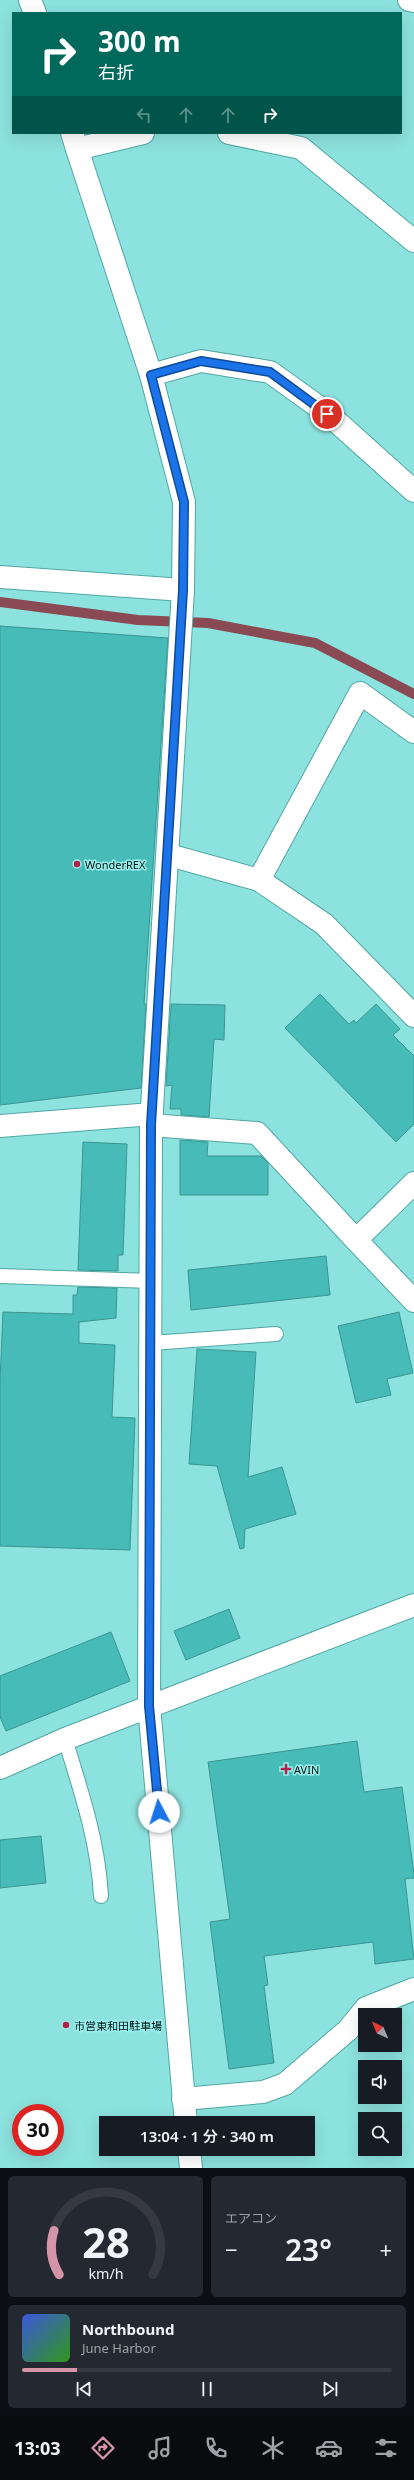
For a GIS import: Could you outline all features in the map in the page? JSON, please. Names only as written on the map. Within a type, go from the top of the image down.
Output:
[{"type":"street","points":[[30,0],[34,12]]},
{"type":"street","points":[[409,0],[414,1]]},
{"type":"street","points":[[134,134],[74,141],[151,375],[184,502],[183,595],[169,855],[151,1119],[152,1281],[149,1706],[185,2116]]},
{"type":"street","points":[[235,134],[300,148],[414,241]]},
{"type":"street","points":[[151,375],[201,361],[270,372],[327,414],[414,490]]},
{"type":"street","points":[[0,577],[183,595]]},
{"type":"street","points":[[259,880],[360,693],[414,732]]},
{"type":"street","points":[[169,855],[259,880],[324,924],[414,1016]]},
{"type":"street","points":[[0,1126],[151,1119],[257,1133],[414,1301]]},
{"type":"street","points":[[356,1240],[414,1183]]},
{"type":"street","points":[[0,1768],[64,1739],[414,1605]]},
{"type":"street","points":[[183,2099],[263,2092],[285,2084],[348,2030],[366,2008],[414,1989]]},
{"type":"street","points":[[190,2156],[191,2168]]},
{"type":"lane","points":[[0,1276],[152,1281]]},
{"type":"lane","points":[[151,1343],[276,1334]]},
{"type":"lane","points":[[64,1739],[86,1802],[100,1879],[101,1896]]},
{"type":"building","name":"WonderREX","points":[[0,626],[168,638],[144,1004],[146,1004],[141,1088],[0,1105]]},
{"type":"building","points":[[320,994],[349,1024],[354,1020],[356,1023],[376,1004],[400,1029],[393,1035],[414,1056],[414,1124],[396,1142],[285,1028]]},
{"type":"building","points":[[171,1004],[225,1005],[224,1040],[214,1039],[209,1117],[181,1115],[181,1109],[170,1109],[172,1085],[166,1086]]},
{"type":"building","points":[[180,1140],[208,1142],[207,1156],[261,1156],[268,1163],[268,1195],[180,1195]]},
{"type":"building","points":[[83,1142],[127,1144],[123,1255],[118,1255],[118,1271],[78,1270]]},
{"type":"building","points":[[326,1256],[330,1295],[191,1310],[188,1270]]},
{"type":"building","points":[[78,1287],[117,1288],[116,1318],[79,1322],[79,1343],[115,1345],[112,1417],[135,1418],[130,1550],[0,1546],[0,1381],[3,1312],[73,1314],[73,1295],[77,1295]]},
{"type":"building","points":[[399,1312],[413,1373],[387,1379],[391,1395],[356,1403],[338,1326]]},
{"type":"building","points":[[197,1349],[256,1352],[248,1477],[282,1467],[296,1514],[245,1529],[244,1548],[240,1549],[217,1466],[189,1464]]},
{"type":"building","points":[[229,1609],[240,1638],[186,1660],[174,1631]]},
{"type":"building","points":[[111,1632],[130,1681],[6,1731],[0,1717],[0,1676]]},
{"type":"building","points":[[357,1741],[364,1792],[402,1787],[414,1874],[414,1878],[405,1879],[414,1959],[375,1964],[373,1942],[264,1956],[268,1985],[264,1986],[274,2063],[229,2069],[210,1922],[230,1919],[208,1762]]},
{"type":"building","points":[[41,1836],[46,1883],[0,1888],[0,1840]]},
{"type":"waterway","points":[[0,602],[138,620],[208,623],[315,643],[414,694]]},
{"type":"place","name":"WonderREX","points":[[77,864]]},
{"type":"place","name":"AVIN","points":[[286,1769]]},
{"type":"place","name":"市営東和田駐車場","points":[[66,2025]]},
{"type":"route","points":[[159,1812],[150,1736],[149,1706],[151,1125],[169,855],[183,590],[184,502],[151,375],[201,361],[270,372],[327,414]]}]
